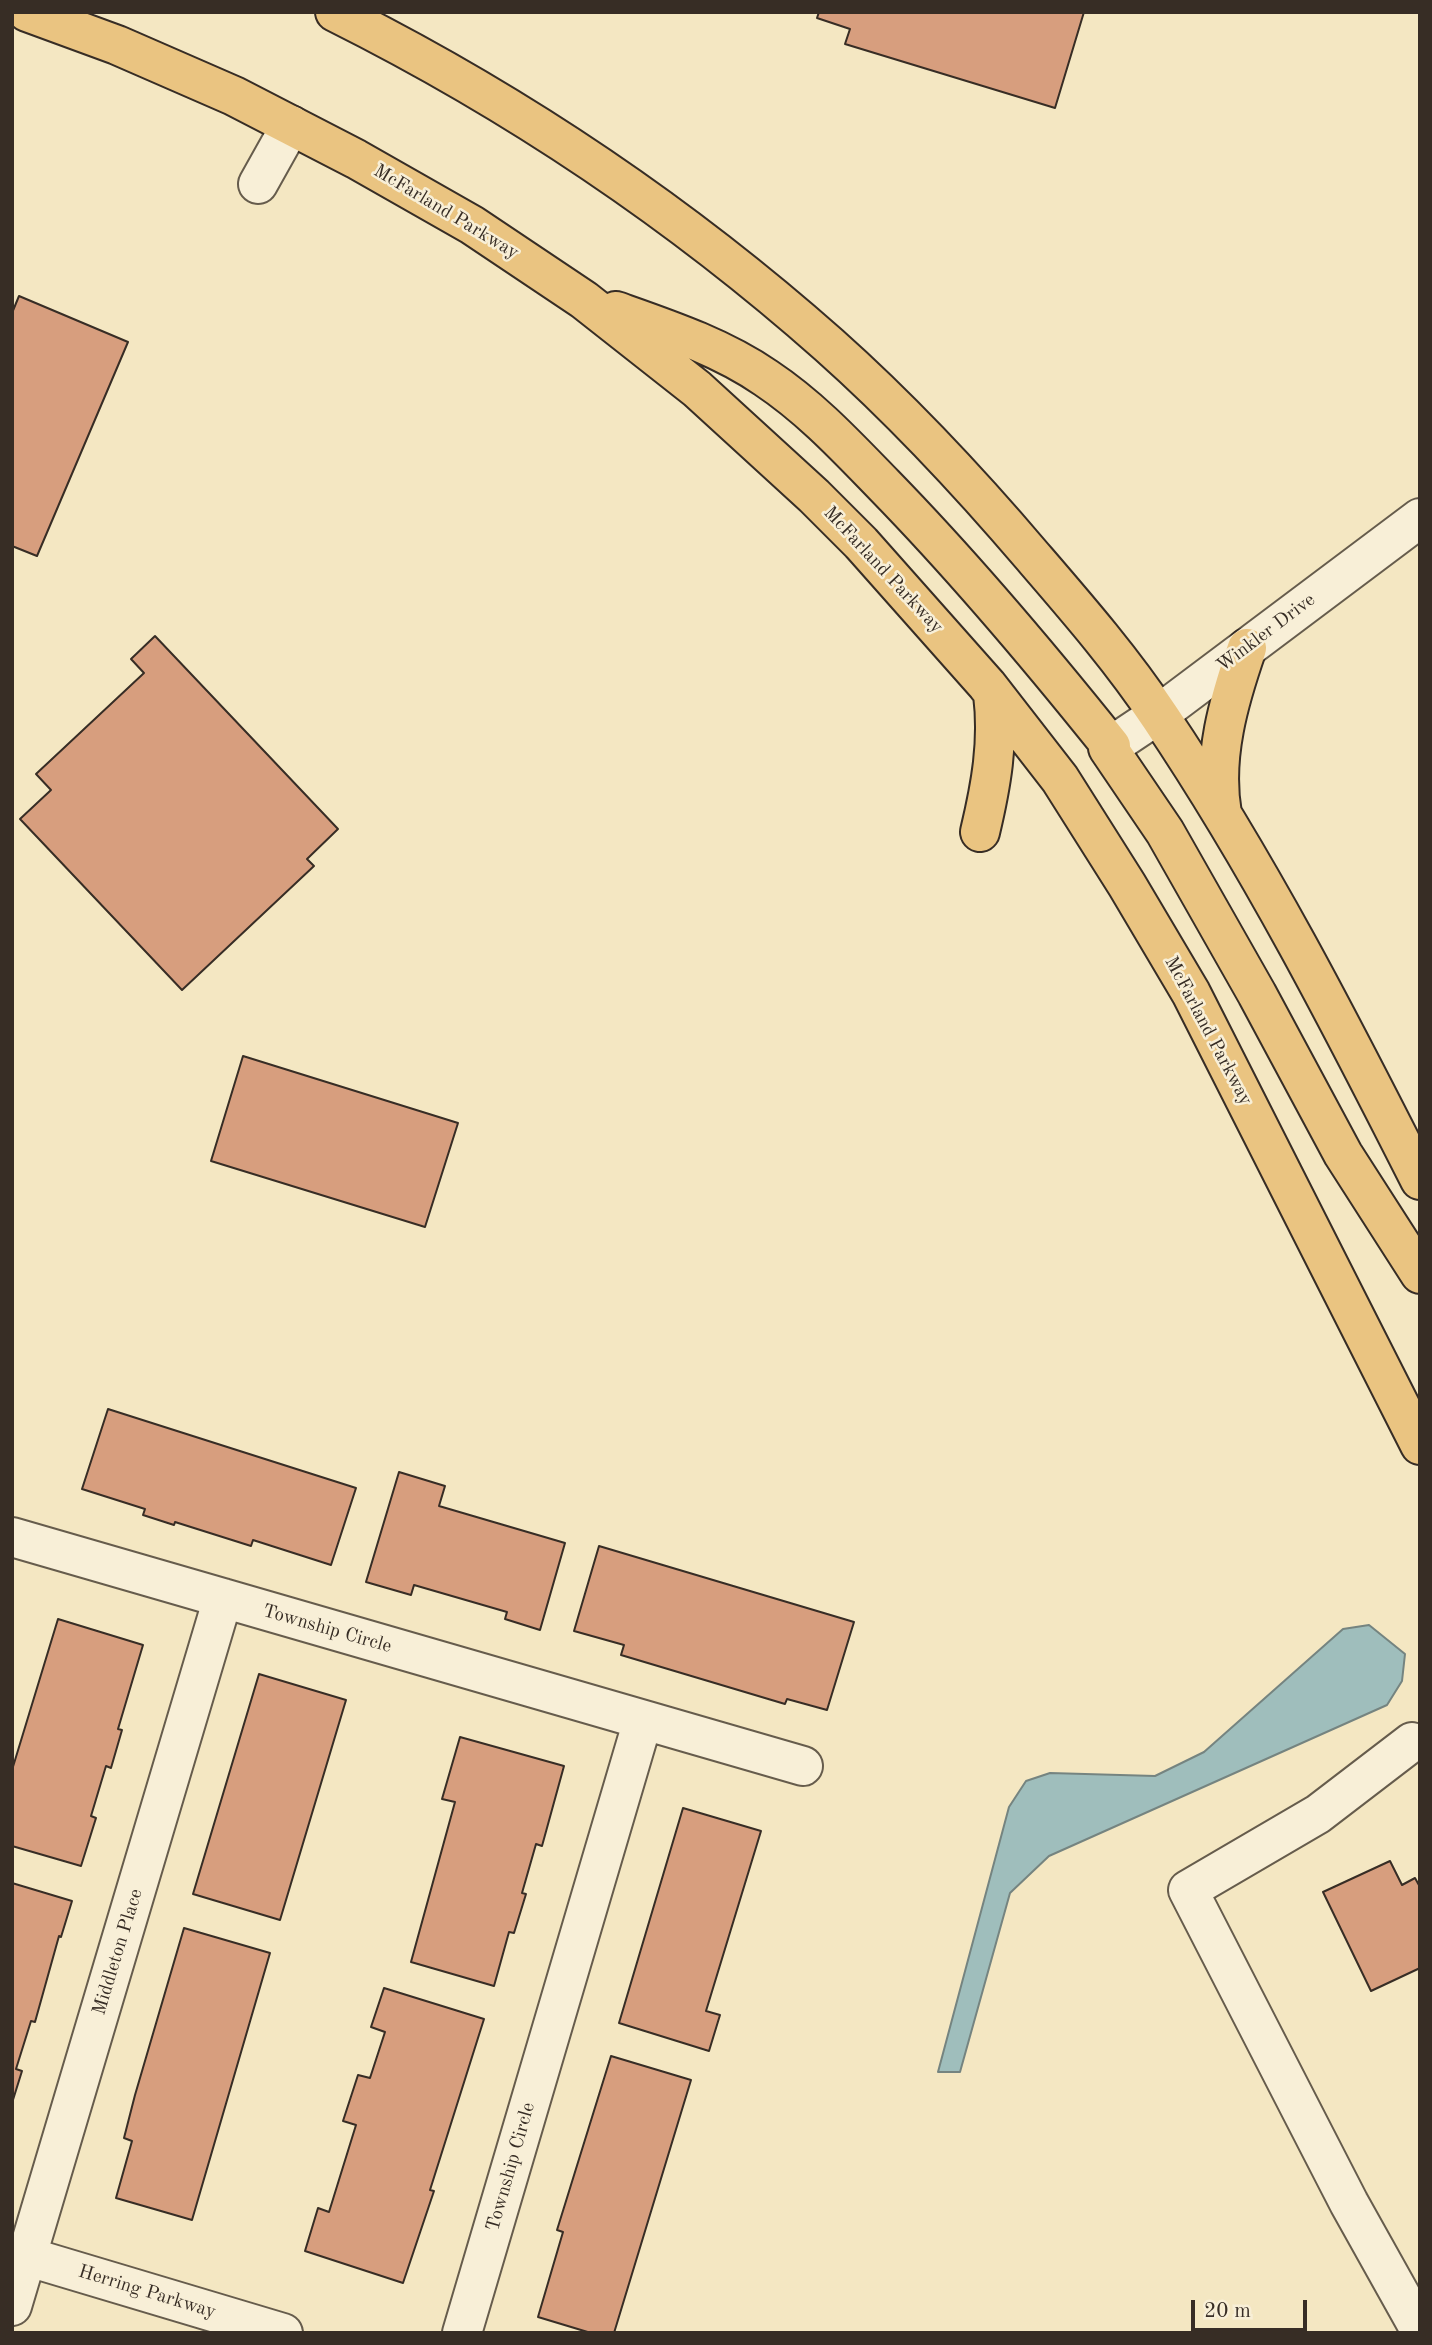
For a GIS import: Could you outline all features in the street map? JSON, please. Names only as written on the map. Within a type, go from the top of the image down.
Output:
[{"type":"main road","name":"McFarland Parkway","points":[[27,12],[129,49],[291,125],[414,190],[472,225],[584,300],[697,388],[814,496],[901,587],[993,694],[1060,779],[1191,993],[1420,1445]]},
{"type":"main road","points":[[335,12],[457,77],[605,170],[701,239],[833,348],[971,486],[1075,607],[1159,714],[1296,939],[1420,1180]]},
{"type":"main road","points":[[584,300],[677,332],[722,353],[764,376],[802,404],[920,522],[1051,671],[1109,747],[1165,832],[1257,994],[1342,1154],[1420,1274]]},
{"type":"main road","points":[[1223,816],[1219,782],[1224,732],[1229,703],[1247,648]]},
{"type":"main road","points":[[980,832],[994,768],[996,741],[993,694]]},
{"type":"street","points":[[258,184],[291,125]]},
{"type":"street","name":"Winkler Drive","points":[[1109,747],[1159,714],[1420,518]]},
{"type":"street","name":"Township Circle","points":[[12,1537],[803,1766]]},
{"type":"street","name":"Middleton Place","points":[[12,2306],[20,2254],[223,1598]]},
{"type":"street","name":"Township Circle","points":[[462,2333],[643,1720]]},
{"type":"street","points":[[1417,1738],[1318,1814],[1188,1890],[1349,2203],[1420,2330]]},
{"type":"street","name":"Herring Parkway","points":[[20,2254],[283,2333]]},
{"type":"water","points":[[1369,1625],[1405,1654],[1402,1681],[1387,1705],[1049,1856],[1010,1893],[960,2072],[938,2072],[1009,1807],[1026,1781],[1050,1773],[1155,1776],[1204,1752],[1343,1629]]},
{"type":"building","points":[[819,12],[1084,12],[1055,108],[845,44],[850,29],[817,18]]},
{"type":"building","points":[[19,296],[128,342],[37,556],[12,546],[12,313]]},
{"type":"building","points":[[155,636],[338,829],[307,859],[314,866],[182,990],[20,819],[51,790],[36,774],[144,673],[131,659]]},
{"type":"building","points":[[243,1056],[458,1123],[425,1227],[211,1161]]},
{"type":"building","points":[[108,1409],[356,1488],[331,1565],[253,1540],[251,1546],[175,1522],[174,1525],[143,1515],[145,1509],[82,1489]]},
{"type":"building","points":[[399,1472],[445,1486],[439,1506],[565,1543],[540,1630],[505,1619],[507,1612],[414,1585],[411,1595],[366,1582]]},
{"type":"building","points":[[599,1546],[854,1622],[827,1710],[787,1699],[785,1704],[621,1655],[624,1645],[574,1631]]},
{"type":"building","points":[[58,1619],[143,1645],[118,1729],[122,1730],[111,1768],[106,1766],[91,1816],[96,1818],[81,1866],[12,1846],[12,1770]]},
{"type":"building","points":[[259,1674],[346,1700],[280,1920],[193,1894]]},
{"type":"building","points":[[460,1737],[564,1766],[542,1846],[536,1844],[522,1893],[526,1894],[514,1933],[509,1932],[494,1986],[411,1962],[455,1802],[442,1799]]},
{"type":"building","points":[[683,1808],[761,1831],[706,2011],[720,2015],[709,2051],[619,2023]]},
{"type":"building","points":[[1390,1861],[1402,1885],[1415,1878],[1420,1887],[1420,1968],[1371,1991],[1323,1892]]},
{"type":"building","points":[[12,1883],[72,1901],[61,1937],[59,1936],[35,2022],[31,2021],[16,2069],[22,2071],[12,2103]]},
{"type":"building","points":[[184,1928],[270,1953],[192,2220],[116,2198],[132,2141],[124,2138]]},
{"type":"building","points":[[384,1988],[484,2019],[430,2190],[434,2191],[403,2283],[305,2251],[318,2208],[329,2212],[356,2125],[343,2121],[358,2075],[370,2078],[385,2032],[371,2027]]},
{"type":"building","points":[[611,2056],[691,2080],[614,2333],[591,2333],[538,2317],[563,2232],[557,2230]]}]
